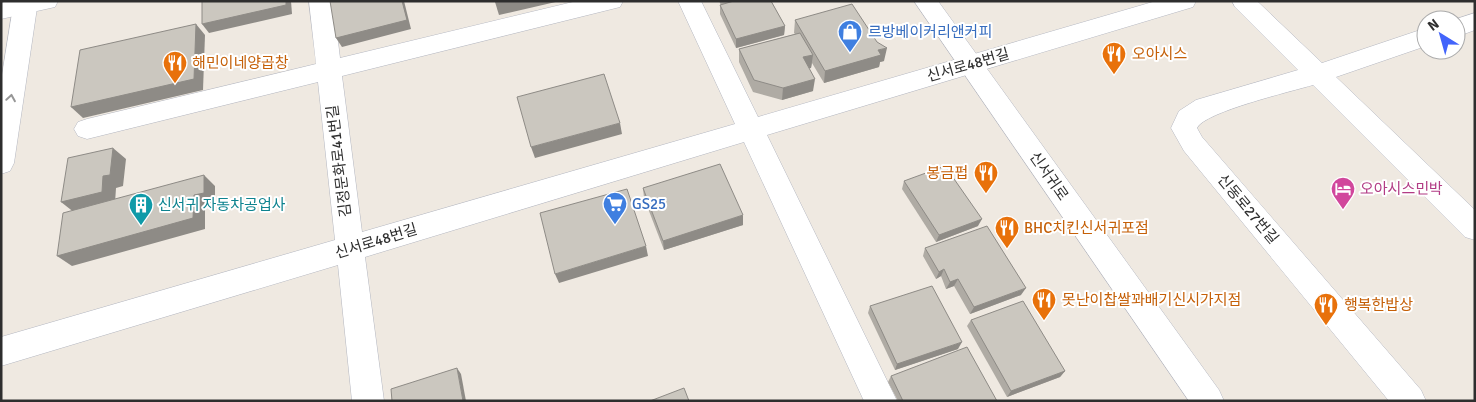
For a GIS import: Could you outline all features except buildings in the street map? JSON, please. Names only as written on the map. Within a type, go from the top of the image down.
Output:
[{"type":"street","name":"김정문화로41번길","points":[[321,1],[368,401]]},
{"type":"street","points":[[87,129],[612,1]]},
{"type":"street","points":[[689,1],[881,401]]},
{"type":"street","name":"신서귀로","points":[[925,1],[1208,401]]},
{"type":"street","name":"신서로48번길","points":[[1,352],[1184,1]]},
{"type":"street","points":[[1243,1],[1475,228]]},
{"type":"street","points":[[1,11],[33,3],[1,163]]},
{"type":"street","name":"신동로27번길","points":[[1410,401],[1193,144],[1184,128],[1188,118],[1205,107],[1317,74],[1416,41]]},
{"type":"place","name":"르방베이커리앤커피","points":[[850,53]]},
{"type":"place","name":"오아시스","points":[[1114,75]]},
{"type":"place","name":"해민이네양곱창","points":[[175,84]]},
{"type":"place","name":"봉금펍","points":[[986,194]]},
{"type":"place","name":"오아시스민박","points":[[1343,210]]},
{"type":"place","name":"GS25","points":[[615,225]]},
{"type":"place","name":"신서귀 자동차공업사","points":[[141,226]]},
{"type":"place","name":"BHC치킨신서귀포점","points":[[1007,249]]},
{"type":"place","name":"못난이찹쌀꽈배기신시가지점","points":[[1044,321]]},
{"type":"place","name":"행복한밥상","points":[[1326,326]]}]
